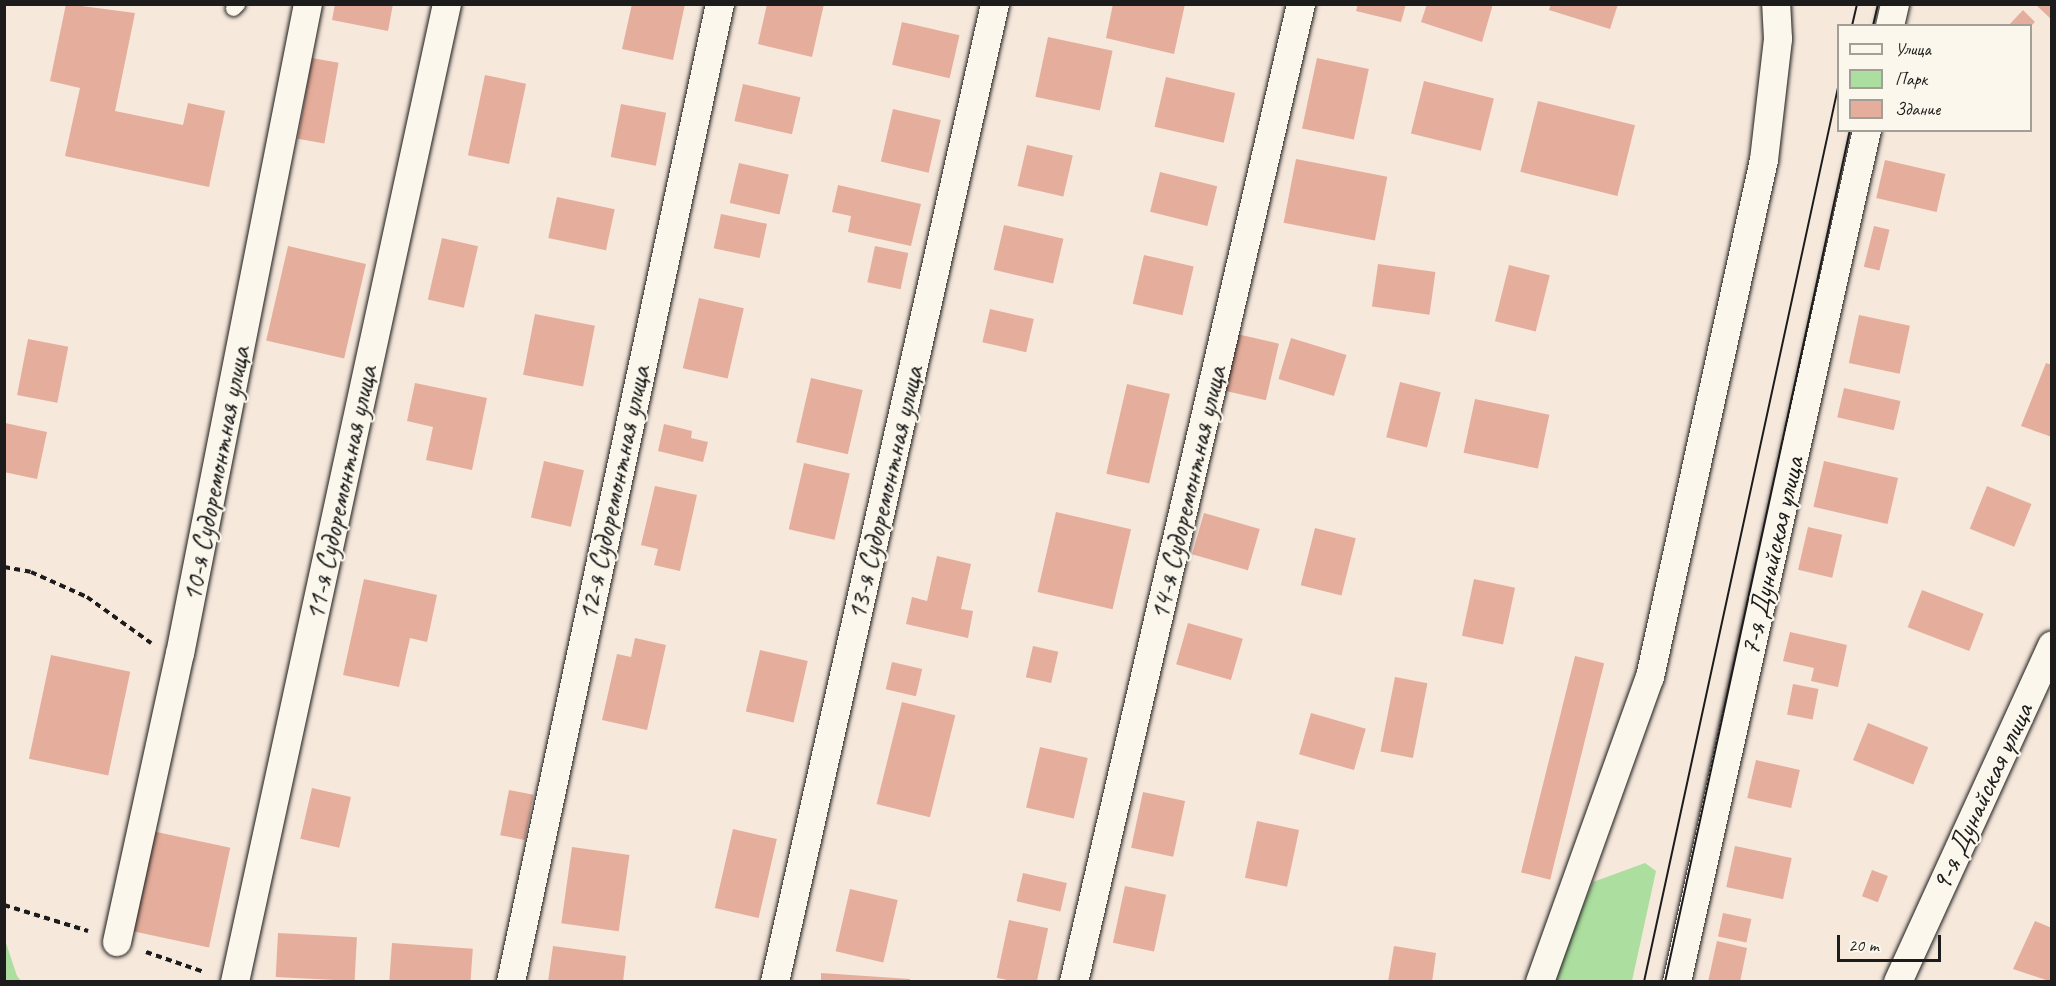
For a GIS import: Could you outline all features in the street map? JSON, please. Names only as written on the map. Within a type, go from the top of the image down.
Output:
[{"type":"street","name":"10-я Судоремонтная улица","points":[[117,942],[180,654],[308,4]]},
{"type":"street","name":"11-я Судоремонтная улица","points":[[235,981],[447,4]]},
{"type":"street","name":"12-я Судоремонтная улица","points":[[511,981],[720,4]]},
{"type":"street","name":"13-я Судоремонтная улица","points":[[775,981],[995,4]]},
{"type":"street","name":"14-я Судоремонтная улица","points":[[1074,981],[1301,4]]},
{"type":"street","points":[[1540,981],[1650,676],[1764,160],[1778,39],[1776,4]]},
{"type":"street","points":[[1890,24],[1895,4]]},
{"type":"street","name":"7-я Дунайская улица","points":[[1677,981],[1867,132]]},
{"type":"street","name":"9-я Дунайская улица","points":[[1898,981],[2052,646]]},
{"type":"path","points":[[4,567],[32,572],[87,597],[146,642],[180,654]]},
{"type":"green space","points":[[1645,863],[1656,871],[1632,981],[1551,982],[1593,882]]},
{"type":"green space","points":[[4,937],[17,976],[21,981],[5,981]]},
{"type":"building","points":[[66,4],[135,13],[115,111],[183,125],[188,103],[225,111],[209,187],[65,156],[80,88],[50,81]]},
{"type":"building","points":[[335,4],[393,4],[388,31],[332,20]]},
{"type":"building","points":[[632,4],[685,4],[673,60],[622,49]]},
{"type":"building","points":[[767,4],[824,4],[812,57],[758,44]]},
{"type":"building","points":[[1113,4],[1185,4],[1174,54],[1106,38]]},
{"type":"building","points":[[1358,4],[1406,4],[1401,22],[1356,11]]},
{"type":"building","points":[[1427,4],[1493,4],[1482,42],[1421,22]]},
{"type":"building","points":[[1551,4],[1618,4],[1610,29],[1549,10]]},
{"type":"building","points":[[2035,4],[2052,4],[2052,20]]},
{"type":"building","points":[[2023,10],[2035,22],[2032,25],[2010,24]]},
{"type":"building","points":[[902,22],[959,35],[950,78],[892,65]]},
{"type":"building","points":[[1048,37],[1113,51],[1100,110],[1035,97]]},
{"type":"building","points":[[312,58],[339,63],[324,143],[298,139]]},
{"type":"building","points":[[1317,58],[1369,69],[1354,139],[1302,128]]},
{"type":"building","points":[[485,75],[526,84],[509,164],[468,155]]},
{"type":"building","points":[[1166,77],[1235,93],[1224,143],[1155,127]]},
{"type":"building","points":[[1424,81],[1494,98],[1481,151],[1411,133]]},
{"type":"building","points":[[743,84],[800,97],[792,134],[734,121]]},
{"type":"building","points":[[1538,101],[1635,125],[1617,196],[1520,172]]},
{"type":"building","points":[[621,104],[666,113],[656,166],[611,157]]},
{"type":"building","points":[[893,109],[941,120],[929,173],[881,162]]},
{"type":"building","points":[[1027,145],[1073,156],[1063,196],[1018,186]]},
{"type":"building","points":[[1296,159],[1387,177],[1375,241],[1284,223]]},
{"type":"building","points":[[1885,160],[1945,174],[1937,212],[1876,198]]},
{"type":"building","points":[[739,163],[789,174],[779,214],[730,203]]},
{"type":"building","points":[[1160,172],[1217,186],[1207,226],[1150,212]]},
{"type":"building","points":[[838,185],[921,204],[911,246],[848,232],[851,216],[832,212]]},
{"type":"building","points":[[557,197],[615,209],[606,250],[548,238]]},
{"type":"building","points":[[721,214],[767,224],[760,258],[714,248]]},
{"type":"building","points":[[1004,225],[1063,239],[1053,284],[994,270]]},
{"type":"building","points":[[1874,226],[1890,230],[1879,271],[1864,267]]},
{"type":"building","points":[[442,238],[478,246],[464,308],[428,299]]},
{"type":"building","points":[[288,246],[366,264],[344,359],[266,341]]},
{"type":"building","points":[[875,246],[908,253],[901,289],[867,282]]},
{"type":"building","points":[[1144,255],[1194,266],[1182,315],[1133,304]]},
{"type":"building","points":[[1378,264],[1435,272],[1429,315],[1372,307]]},
{"type":"building","points":[[1509,265],[1550,275],[1536,331],[1495,321]]},
{"type":"building","points":[[699,298],[744,308],[728,379],[683,368]]},
{"type":"building","points":[[990,309],[1034,319],[1026,352],[982,342]]},
{"type":"building","points":[[535,314],[595,326],[583,387],[523,375]]},
{"type":"building","points":[[1859,315],[1910,326],[1900,374],[1849,363]]},
{"type":"building","points":[[1237,334],[1279,344],[1266,400],[1224,391]]},
{"type":"building","points":[[1291,338],[1346,355],[1334,396],[1278,379]]},
{"type":"building","points":[[28,339],[68,347],[57,403],[17,395]]},
{"type":"building","points":[[2046,363],[2052,365],[2052,437],[2021,426]]},
{"type":"building","points":[[811,378],[863,390],[848,454],[796,442]]},
{"type":"building","points":[[1400,382],[1441,392],[1427,447],[1386,437]]},
{"type":"building","points":[[415,383],[487,398],[472,470],[426,460],[433,427],[407,421]]},
{"type":"building","points":[[1127,384],[1170,394],[1149,484],[1106,474]]},
{"type":"building","points":[[1844,388],[1901,401],[1894,430],[1837,417]]},
{"type":"building","points":[[1475,399],[1549,415],[1538,469],[1464,453]]},
{"type":"building","points":[[5,423],[47,432],[37,479],[4,472]]},
{"type":"building","points":[[664,424],[692,431],[691,438],[708,442],[703,462],[658,451]]},
{"type":"building","points":[[544,461],[584,470],[571,527],[531,518]]},
{"type":"building","points":[[1824,461],[1898,478],[1887,524],[1813,507]]},
{"type":"building","points":[[804,463],[850,474],[834,540],[789,529]]},
{"type":"building","points":[[655,486],[697,495],[680,571],[654,565],[658,549],[641,545]]},
{"type":"building","points":[[1987,486],[2032,504],[2014,547],[1970,529]]},
{"type":"building","points":[[1056,512],[1131,529],[1113,609],[1038,592]]},
{"type":"building","points":[[1204,513],[1260,529],[1248,570],[1192,554]]},
{"type":"building","points":[[1808,527],[1842,535],[1832,578],[1798,570]]},
{"type":"building","points":[[1315,528],[1356,538],[1341,595],[1301,585]]},
{"type":"building","points":[[937,556],[971,564],[961,609],[973,611],[968,638],[906,624],[912,597],[927,601]]},
{"type":"building","points":[[364,579],[437,595],[427,642],[410,638],[399,687],[343,675]]},
{"type":"building","points":[[1474,579],[1515,588],[1503,644],[1462,636]]},
{"type":"building","points":[[1922,590],[1984,614],[1969,651],[1908,627]]},
{"type":"building","points":[[1188,623],[1243,639],[1231,680],[1176,664]]},
{"type":"building","points":[[1790,632],[1847,645],[1838,687],[1811,681],[1814,668],[1783,661]]},
{"type":"building","points":[[635,638],[666,645],[647,730],[602,720],[617,654],[631,657]]},
{"type":"building","points":[[1033,646],[1058,652],[1051,683],[1026,677]]},
{"type":"building","points":[[760,650],[808,661],[794,722],[746,711]]},
{"type":"building","points":[[51,655],[130,672],[108,776],[29,759]]},
{"type":"building","points":[[1575,656],[1604,663],[1550,880],[1521,872]]},
{"type":"building","points":[[892,662],[922,669],[916,696],[886,689]]},
{"type":"building","points":[[1395,677],[1427,683],[1413,758],[1380,752]]},
{"type":"building","points":[[1793,684],[1819,689],[1813,719],[1787,714]]},
{"type":"building","points":[[902,702],[955,715],[930,817],[877,804]]},
{"type":"building","points":[[1311,713],[1366,729],[1354,770],[1299,754]]},
{"type":"building","points":[[1868,723],[1928,747],[1913,784],[1853,760]]},
{"type":"building","points":[[1040,747],[1088,758],[1074,818],[1026,807]]},
{"type":"building","points":[[1756,760],[1800,770],[1791,808],[1747,798]]},
{"type":"building","points":[[312,788],[351,797],[339,848],[300,839]]},
{"type":"building","points":[[509,790],[534,795],[525,840],[500,835]]},
{"type":"building","points":[[1143,792],[1185,801],[1173,857],[1131,848]]},
{"type":"building","points":[[1257,821],[1299,830],[1287,887],[1245,878]]},
{"type":"building","points":[[733,829],[777,839],[759,918],[715,908]]},
{"type":"building","points":[[152,831],[230,848],[209,947],[131,931]]},
{"type":"building","points":[[1735,846],[1792,858],[1783,899],[1726,887]]},
{"type":"building","points":[[572,847],[629,855],[619,931],[561,923]]},
{"type":"building","points":[[1872,870],[1888,876],[1878,902],[1862,896]]},
{"type":"building","points":[[1023,873],[1067,883],[1060,911],[1016,901]]},
{"type":"building","points":[[1125,886],[1166,895],[1154,951],[1113,943]]},
{"type":"building","points":[[850,889],[898,900],[883,962],[836,951]]},
{"type":"building","points":[[1723,913],[1751,919],[1746,943],[1718,936]]},
{"type":"building","points":[[1009,920],[1048,928],[1037,982],[1017,982],[997,978]]},
{"type":"building","points":[[2035,921],[2052,928],[2052,982],[2013,969]]},
{"type":"building","points":[[278,933],[357,937],[355,981],[276,977]]},
{"type":"building","points":[[1717,941],[1747,948],[1740,982],[1708,982]]},
{"type":"building","points":[[392,943],[473,949],[470,982],[389,982]]},
{"type":"building","points":[[553,946],[626,956],[623,982],[548,982]]},
{"type":"building","points":[[1394,946],[1436,953],[1432,982],[1388,982]]},
{"type":"building","points":[[821,973],[910,979],[910,982],[821,982]]},
{"type":"tram line","points":[[1852,24],[1857,4]]},
{"type":"tram line","points":[[1873,24],[1878,4]]},
{"type":"tram line","points":[[1644,982],[1837,93]]},
{"type":"tram line","points":[[1665,982],[1850,132]]}]
